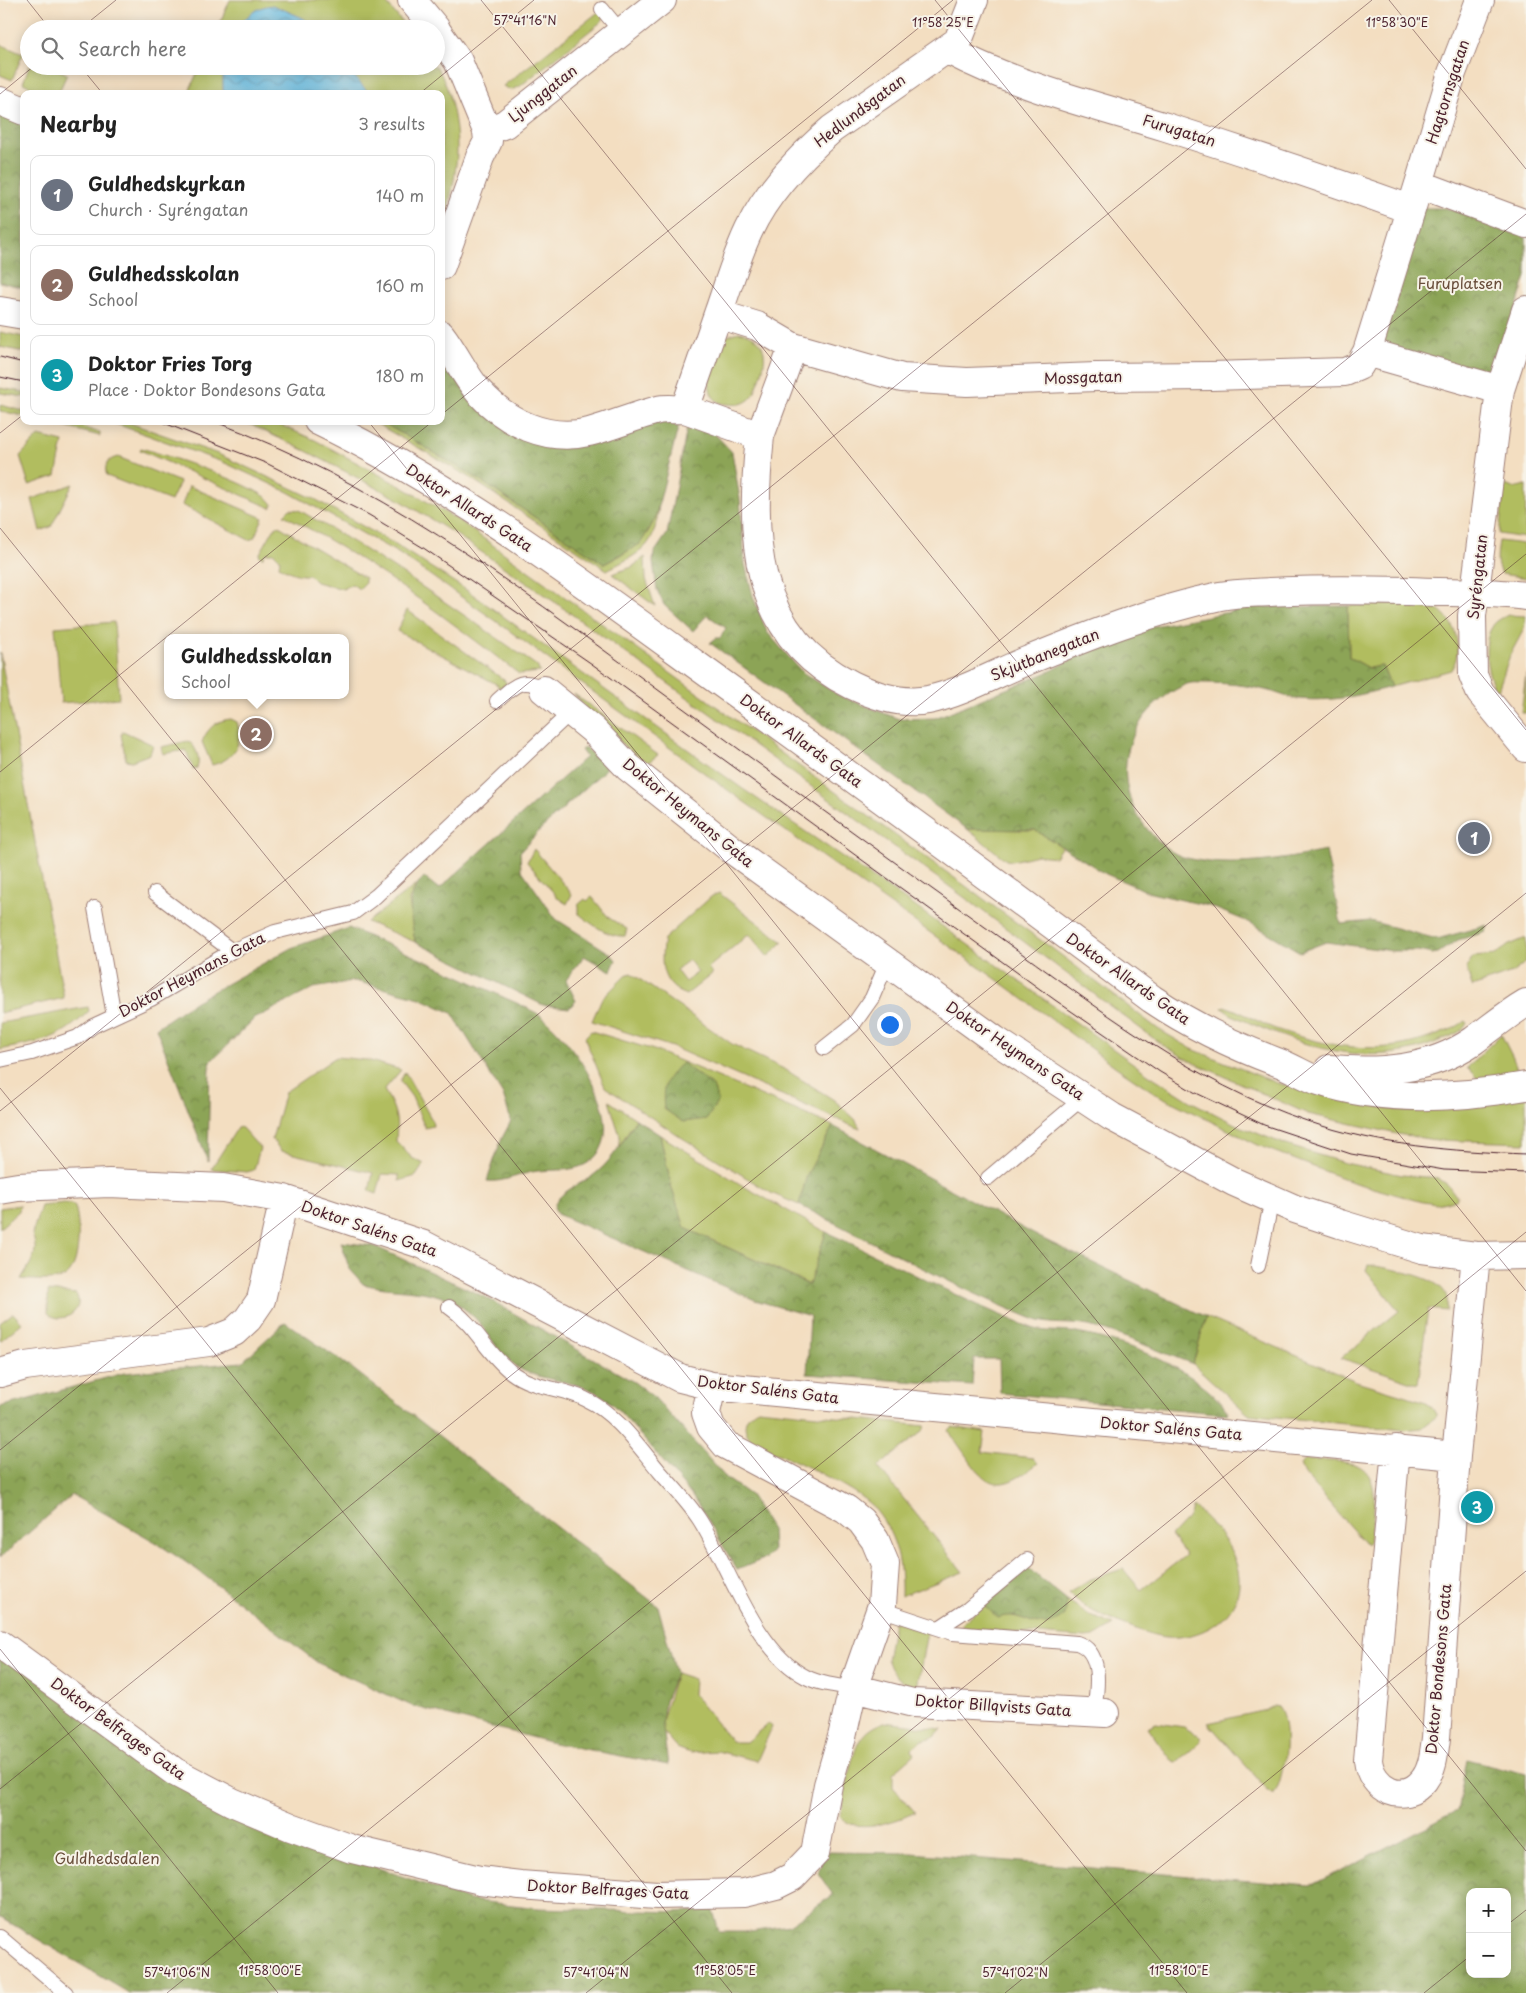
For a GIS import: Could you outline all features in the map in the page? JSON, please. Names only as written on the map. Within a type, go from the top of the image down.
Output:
[{"type":"street","points":[[412,0],[429,20]]},
{"type":"street","name":"Ljunggatan","points":[[487,131],[505,124],[662,0]]},
{"type":"street","name":"Hedlundsgatan","points":[[685,409],[749,229],[762,207],[798,162],[832,129],[893,85],[948,50],[958,41],[974,0]]},
{"type":"street","name":"Hagtornsgatan","points":[[1414,197],[1452,73],[1480,0]]},
{"type":"street","points":[[445,42],[458,61],[487,131],[488,142],[480,156],[445,255]]},
{"type":"street","name":"Furugatan","points":[[948,50],[970,61],[1017,79],[1279,162],[1414,197]]},
{"type":"street","points":[[0,100],[20,109]]},
{"type":"street","points":[[1526,224],[1414,197],[1367,352],[1500,390],[1526,310]]},
{"type":"street","points":[[0,311],[20,314]]},
{"type":"street","name":"Mossgatan","points":[[718,314],[757,326],[793,347],[902,378],[967,382],[1096,377],[1345,372],[1359,366],[1367,352]]},
{"type":"street","points":[[445,341],[479,392],[498,410],[520,424],[542,433],[568,435],[586,433],[659,410],[685,409],[760,436]]},
{"type":"street","name":"Skjutbanegatan","points":[[793,347],[760,436],[754,490],[759,561],[769,598],[776,614],[798,645],[837,678],[865,692],[891,700],[912,702],[930,700],[1106,630],[1180,605],[1224,596],[1327,589],[1526,596]]},
{"type":"street","name":"Syréngatan","points":[[1500,390],[1472,616],[1474,675],[1480,692],[1526,748]]},
{"type":"street","name":"Doktor Allards Gata","points":[[326,425],[360,442],[447,492],[585,585],[1164,1008],[1208,1033],[1319,1081],[1379,1094],[1454,1095],[1526,1086]]},
{"type":"street","name":"Doktor Heymans Gata","points":[[544,690],[592,730],[628,767],[704,828],[887,963],[1010,1050],[1112,1117],[1234,1182],[1272,1199],[1340,1224],[1422,1250],[1476,1256],[1526,1255]]},
{"type":"street","name":"Doktor Allards Gata","points":[[1281,1063],[1365,1072],[1414,1067],[1431,1062],[1460,1049],[1526,1003]]},
{"type":"street","name":"Doktor Saléns Gata","points":[[0,1190],[18,1186],[109,1182],[222,1188],[284,1199],[424,1245],[680,1378],[712,1386],[1456,1456]]},
{"type":"street","points":[[0,1373],[25,1366],[209,1342],[234,1332],[248,1319],[261,1300],[284,1199]]},
{"type":"street","name":"Doktor Bondesons Gata","points":[[1396,1449],[1368,1760],[1369,1770],[1374,1780],[1380,1786],[1397,1792],[1414,1790],[1420,1785],[1428,1774],[1432,1760],[1456,1456],[1476,1256]]},
{"type":"street","name":"Doktor Belfrages Gata","points":[[0,1644],[174,1772],[232,1802],[291,1827],[352,1849],[454,1874],[520,1885],[657,1895],[744,1893],[776,1885],[792,1877],[815,1853],[828,1785],[842,1737],[853,1688],[880,1609],[886,1564],[876,1540],[861,1521],[846,1509],[726,1445],[711,1427],[706,1413],[712,1386]]},
{"type":"street","name":"Doktor Billqvists Gata","points":[[853,1688],[913,1703],[1100,1713]]},
{"type":"lane","points":[[602,8],[621,32]]},
{"type":"lane","points":[[497,701],[513,686],[521,683],[534,683],[544,690]]},
{"type":"lane","name":"Doktor Heymans Gata","points":[[0,1060],[32,1053],[78,1037],[93,1026],[151,999],[232,951],[275,932],[353,914],[376,896],[571,712]]},
{"type":"lane","points":[[155,893],[232,951]]},
{"type":"lane","points":[[96,908],[114,1016]]},
{"type":"lane","points":[[824,1048],[853,1025],[872,998],[887,963]]},
{"type":"lane","points":[[988,1178],[1084,1097]]},
{"type":"lane","points":[[1258,1266],[1272,1199]]},
{"type":"lane","points":[[449,1307],[461,1315],[510,1372],[531,1384],[567,1391],[608,1413],[698,1518],[754,1621],[780,1656],[806,1677],[828,1684],[853,1688]]},
{"type":"lane","points":[[939,1628],[968,1609],[1027,1560]]},
{"type":"lane","points":[[880,1609],[953,1633],[1077,1643],[1086,1646],[1090,1651],[1096,1672],[1100,1713]]},
{"type":"lane","points":[[0,1937],[66,1993]]},
{"type":"green space","points":[[230,0],[384,0],[401,20],[221,20]]},
{"type":"green space","points":[[601,10],[603,17],[601,22],[519,87],[511,90],[503,86]]},
{"type":"green space","points":[[0,44],[20,53],[20,61],[12,80],[0,75]]},
{"type":"green space","points":[[26,75],[67,75],[60,90],[38,90],[23,83]]},
{"type":"green space","points":[[196,75],[442,75],[454,113],[457,140],[454,182],[445,220],[445,90],[190,90]]},
{"type":"green space","points":[[0,108],[20,116],[20,287],[0,282]]},
{"type":"green space","name":"Furuplatsen","points":[[1419,208],[1446,208],[1519,232],[1526,238],[1526,276],[1497,372],[1420,358],[1405,353],[1383,340]]},
{"type":"green space","points":[[0,332],[20,336],[20,351],[0,347]]},
{"type":"green space","points":[[739,332],[749,335],[761,344],[764,351],[764,366],[752,397],[747,401],[737,404],[722,403],[714,398],[711,393],[710,371],[719,344],[728,336]]},
{"type":"green space","points":[[445,351],[521,434],[680,420],[655,519],[640,544],[604,564],[469,473],[387,425],[445,425]]},
{"type":"green space","points":[[0,388],[20,391],[20,396],[0,393]]},
{"type":"green space","points":[[0,405],[20,410],[20,415],[0,411]]},
{"type":"green space","points":[[688,422],[712,431],[732,452],[740,499],[745,564],[753,596],[767,632],[802,672],[840,696],[899,719],[935,718],[1053,670],[1102,643],[1148,627],[1257,607],[1348,606],[1349,657],[1369,668],[1382,666],[1391,687],[1345,698],[1311,700],[1294,698],[1250,687],[1220,683],[1187,684],[1166,696],[1150,711],[1137,728],[1129,748],[1126,768],[1128,789],[1135,810],[1148,830],[1161,843],[1176,854],[1187,858],[1221,863],[1239,863],[1274,860],[1326,851],[1341,924],[1370,921],[1437,939],[1488,925],[1486,932],[1458,940],[1438,953],[1432,954],[1418,951],[1392,951],[1326,942],[1300,952],[1251,923],[1209,906],[1151,893],[1106,874],[1035,830],[967,829],[710,643],[716,638],[720,638],[726,628],[707,615],[693,631],[664,605],[657,590],[653,562],[654,553],[667,534]]},
{"type":"green space","points":[[57,425],[77,425],[100,433],[100,436]]},
{"type":"green space","points":[[119,425],[135,425],[218,454],[313,498],[391,542],[468,591],[740,787],[913,905],[1148,1074],[1192,1102],[1237,1125],[1289,1146],[1345,1163],[1402,1175],[1438,1178],[1448,1185],[1457,1197],[1456,1200],[1436,1204],[1423,1202],[1355,1183],[1260,1146],[1158,1095],[733,794],[496,621],[398,553],[288,492],[225,463]]},
{"type":"green space","points":[[251,425],[280,425],[315,440],[404,488],[458,520],[1053,949],[1158,1029],[1192,1049],[1277,1083],[1340,1099],[1526,1097],[1526,1143],[1435,1140],[1397,1134],[1308,1114],[1188,1060],[1161,1044],[972,903],[556,603],[455,534],[398,499]]},
{"type":"green space","points":[[379,425],[387,425],[469,473],[604,564],[640,542],[651,527],[659,504],[657,519],[651,539],[645,546],[630,558],[607,570],[469,477]]},
{"type":"green space","points":[[39,436],[63,442],[56,476],[29,485],[20,456]]},
{"type":"green space","points":[[141,448],[213,472],[253,489],[273,505],[271,508],[140,450]]},
{"type":"green space","points":[[118,457],[180,482],[171,501],[107,476],[107,464],[112,459]]},
{"type":"green space","points":[[73,484],[51,527],[40,531],[32,499]]},
{"type":"green space","points":[[1505,485],[1513,488],[1526,485],[1525,538],[1499,534]]},
{"type":"green space","points":[[189,486],[263,518],[254,538],[249,540],[182,505]]},
{"type":"green space","points":[[290,509],[299,510],[390,566],[537,666],[540,672],[519,674],[405,589],[346,550],[284,515]]},
{"type":"green space","points":[[279,526],[365,578],[365,583],[359,589],[352,584],[343,589],[316,582],[309,575],[297,574],[286,570],[279,566],[280,559],[274,553],[266,553],[262,558],[259,555],[275,527]]},
{"type":"green space","points":[[1499,541],[1524,544],[1526,578],[1502,574],[1497,563]]},
{"type":"green space","points":[[645,557],[646,579],[655,606],[612,574],[632,567]]},
{"type":"green space","points":[[1416,602],[1432,606],[1447,617],[1452,625],[1457,643],[1455,662],[1451,670],[1391,687],[1382,666],[1369,668],[1349,657],[1348,606]]},
{"type":"green space","points":[[407,610],[507,684],[498,688],[498,685],[397,631]]},
{"type":"green space","points":[[1508,615],[1526,616],[1524,629],[1510,655],[1497,693],[1488,670],[1487,642],[1493,625]]},
{"type":"green space","points":[[114,622],[119,698],[61,703],[55,627]]},
{"type":"green space","points":[[0,653],[64,998],[0,1013]]},
{"type":"green space","points":[[1526,674],[1526,713],[1521,713]]},
{"type":"green space","points":[[574,694],[658,755],[645,765],[593,717]]},
{"type":"green space","points":[[231,719],[237,722],[239,730],[238,744],[231,755],[212,765],[202,742],[213,726],[221,721]]},
{"type":"green space","points":[[123,731],[153,745],[150,754],[132,761],[126,760],[121,735]]},
{"type":"green space","points":[[188,741],[197,753],[197,768],[193,769],[186,750],[163,754],[161,747]]},
{"type":"green space","points":[[585,747],[607,768],[540,830],[520,852],[521,869],[556,919],[611,954],[616,960],[611,971],[584,956],[566,980],[576,1001],[569,1008],[543,1005],[415,942],[410,907],[414,892],[424,877],[439,889],[586,757],[581,750]]},
{"type":"green space","points":[[967,829],[1035,830],[1062,846],[1055,857],[1037,855],[1012,861],[1006,860]]},
{"type":"green space","points":[[534,849],[572,894],[567,904],[559,899],[527,862]]},
{"type":"green space","points":[[416,885],[409,900],[415,942],[367,922]]},
{"type":"green space","points":[[719,893],[783,942],[768,957],[749,934],[708,968],[713,973],[686,995],[671,985],[664,972],[662,956],[664,939],[712,896]],"holes":[[[689,960],[698,972],[685,982],[676,970]]]},
{"type":"green space","points":[[592,897],[609,918],[627,929],[625,936],[606,932],[578,913],[578,905],[585,899],[587,901]]},
{"type":"green space","points":[[349,928],[526,1007],[537,1013],[555,1028],[581,1062],[593,1082],[601,1103],[605,1123],[604,1142],[595,1157],[583,1166],[576,1168],[538,1171],[500,1181],[487,1181],[501,1140],[511,1121],[503,1095],[452,1013],[420,998],[355,981],[314,988],[254,1019],[210,1062],[208,1161],[156,1028],[194,1002],[291,948]]},
{"type":"green space","points":[[1526,938],[1526,962],[1512,973],[1472,987],[1466,967],[1473,957],[1495,955],[1509,945]]},
{"type":"green space","points":[[631,973],[732,1044],[786,1070],[834,1100],[855,1119],[860,1128],[672,1047],[592,1021],[601,1000],[626,975]]},
{"type":"green space","points":[[1224,1006],[1293,1035],[1354,1047],[1374,1048],[1414,1042],[1434,1036],[1465,1021],[1467,1023],[1455,1034],[1413,1050],[1386,1054],[1359,1054],[1306,1044],[1280,1035],[1230,1014],[1222,1008]]},
{"type":"green space","points":[[88,1007],[89,1011],[58,1035],[38,1042],[0,1050],[0,1023]]},
{"type":"green space","points":[[591,1031],[654,1050],[833,1126],[807,1175],[799,1205],[771,1193],[605,1087],[585,1037]]},
{"type":"green space","points":[[1501,1034],[1513,1058],[1520,1078],[1480,1081],[1467,1068]]},
{"type":"green space","points":[[336,1057],[367,1060],[401,1070],[384,1090],[395,1114],[397,1126],[396,1141],[412,1158],[424,1164],[416,1176],[399,1181],[399,1175],[382,1174],[377,1194],[369,1191],[373,1173],[281,1151],[272,1139],[285,1092]]},
{"type":"green space","points":[[682,1063],[713,1086],[718,1101],[707,1119],[683,1122],[664,1109],[663,1094],[666,1083],[671,1074]]},
{"type":"green space","points":[[405,1072],[432,1120],[433,1126],[425,1128],[412,1097],[400,1081]]},
{"type":"green space","points":[[609,1101],[636,1119],[618,1148],[620,1136]]},
{"type":"green space","points":[[636,1119],[660,1135],[672,1189],[685,1228],[809,1285],[826,1232],[954,1294],[1032,1328],[1072,1332],[1097,1337],[1139,1350],[1160,1359],[1198,1382],[1214,1395],[1228,1411],[1227,1414],[1000,1393],[999,1359],[974,1359],[972,1386],[807,1374],[810,1316],[755,1300],[557,1214],[554,1208],[559,1198],[591,1177],[605,1165],[622,1143]]},
{"type":"green space","points":[[833,1126],[1039,1237],[1206,1317],[1193,1364],[1089,1326],[1033,1319],[944,1279],[799,1205],[807,1175]]},
{"type":"green space","points":[[238,1127],[242,1128],[260,1148],[254,1170],[247,1172],[211,1169]]},
{"type":"green space","points":[[660,1135],[745,1187],[826,1232],[810,1285],[685,1228],[672,1189]]},
{"type":"green space","points":[[64,1203],[74,1205],[78,1221],[78,1244],[74,1265],[64,1277],[54,1280],[21,1279],[35,1252],[32,1234],[41,1206]]},
{"type":"green space","points":[[20,1205],[19,1211],[0,1228],[0,1208]]},
{"type":"green space","points":[[341,1242],[374,1246],[487,1298],[634,1382],[655,1398],[726,1478],[750,1495],[772,1530],[773,1550],[766,1558],[737,1570],[691,1495],[622,1414],[604,1397],[587,1388],[537,1376],[518,1368],[505,1358],[476,1319],[463,1308],[449,1300],[422,1292],[363,1284],[349,1268]]},
{"type":"green space","points":[[1368,1265],[1424,1278],[1442,1288],[1446,1295],[1447,1311],[1428,1309],[1418,1384],[1341,1358],[1399,1311],[1366,1270]]},
{"type":"green space","points":[[48,1291],[76,1294],[78,1306],[75,1311],[65,1317],[53,1317],[48,1313]]},
{"type":"green space","points":[[13,1313],[22,1323],[0,1341],[0,1323]]},
{"type":"green space","points":[[1206,1317],[1356,1381],[1423,1401],[1431,1406],[1437,1416],[1422,1428],[1404,1430],[1248,1414],[1193,1364]]},
{"type":"green space","points":[[285,1322],[353,1369],[658,1606],[676,1673],[665,1701],[662,1721],[668,1765],[553,1743],[412,1706],[318,1663],[196,1569],[152,1540],[72,1495],[0,1558],[0,1407],[124,1373],[242,1362]]},
{"type":"green space","points":[[758,1409],[925,1426],[923,1431],[878,1467],[963,1572],[901,1596],[899,1559],[892,1536],[880,1515],[864,1499],[845,1487],[753,1441],[746,1432],[745,1423],[749,1415]]},
{"type":"green space","points":[[952,1427],[985,1432],[982,1452],[1033,1458],[1038,1463],[1008,1482],[997,1483],[988,1480],[979,1473],[952,1436],[949,1430]]},
{"type":"green space","points":[[1306,1460],[1345,1462],[1357,1465],[1371,1479],[1374,1510],[1369,1541],[1366,1545],[1304,1474],[1300,1465]]},
{"type":"green space","points":[[1193,1506],[1224,1539],[1236,1563],[1239,1579],[1237,1594],[1232,1607],[1223,1618],[1211,1627],[1183,1637],[1156,1635],[1100,1615],[1068,1592],[1091,1579],[1123,1569],[1141,1590],[1186,1555],[1171,1536],[1189,1517]]},
{"type":"green space","points":[[1027,1569],[1067,1600],[1065,1615],[1055,1622],[1039,1624],[1016,1617],[998,1618],[984,1605]]},
{"type":"green space","points":[[1067,1600],[1091,1616],[1114,1625],[1094,1637],[1085,1638],[966,1628],[961,1624],[984,1605],[998,1617],[1008,1614],[1044,1625],[1065,1615]]},
{"type":"green space","points":[[894,1621],[927,1632],[917,1688],[912,1687],[899,1678],[887,1660]]},
{"type":"green space","name":"Guldhedsdalen","points":[[0,1648],[196,1793],[291,1843],[373,1866],[469,1900],[539,1908],[674,1912],[713,1910],[719,1932],[744,1932],[789,1925],[833,1895],[818,1873],[825,1852],[912,1853],[1311,1886],[1457,1811],[1467,1759],[1526,1774],[1526,1993],[129,1993],[0,1917]]},
{"type":"green space","points":[[676,1673],[694,1679],[693,1694],[732,1742],[746,1742],[769,1723],[772,1727],[757,1761],[717,1751],[690,1753],[677,1748],[663,1732],[662,1721]]},
{"type":"green space","points":[[1276,1705],[1281,1712],[1284,1722],[1285,1748],[1284,1762],[1278,1786],[1274,1794],[1271,1794],[1208,1723],[1266,1710]]},
{"type":"green space","points":[[884,1722],[942,1729],[935,1737],[922,1740],[912,1749],[915,1754],[893,1773],[893,1787],[915,1812],[908,1816],[876,1825],[854,1825],[840,1815],[854,1755],[860,1740],[865,1734]]},
{"type":"green space","points":[[1156,1723],[1184,1727],[1200,1737],[1201,1741],[1177,1763],[1173,1762],[1147,1727]]},
{"type":"water","points":[[273,5],[306,20],[244,20],[252,12]]},
{"type":"water","points":[[223,75],[353,75],[366,90],[223,90]]},
{"type":"tram line","points":[[0,357],[20,362]]},
{"type":"tram line","points":[[0,377],[20,381]]},
{"type":"tram line","points":[[169,425],[268,464],[369,515],[422,547],[592,664],[1055,1000],[1160,1072],[1194,1092],[1264,1125],[1351,1154],[1444,1170],[1526,1173]]},
{"type":"tram line","points":[[223,425],[272,445],[329,472],[439,536],[492,571],[1072,990],[1185,1065],[1265,1105],[1334,1129],[1388,1142],[1415,1146],[1526,1154]]},
{"type":"place","name":"Guldhedsskolan","points":[[256,734]]},
{"type":"place","name":"Guldhedskyrkan","points":[[1474,838]]},
{"type":"place","name":"Doktor Fries Torg","points":[[1477,1507]]}]
